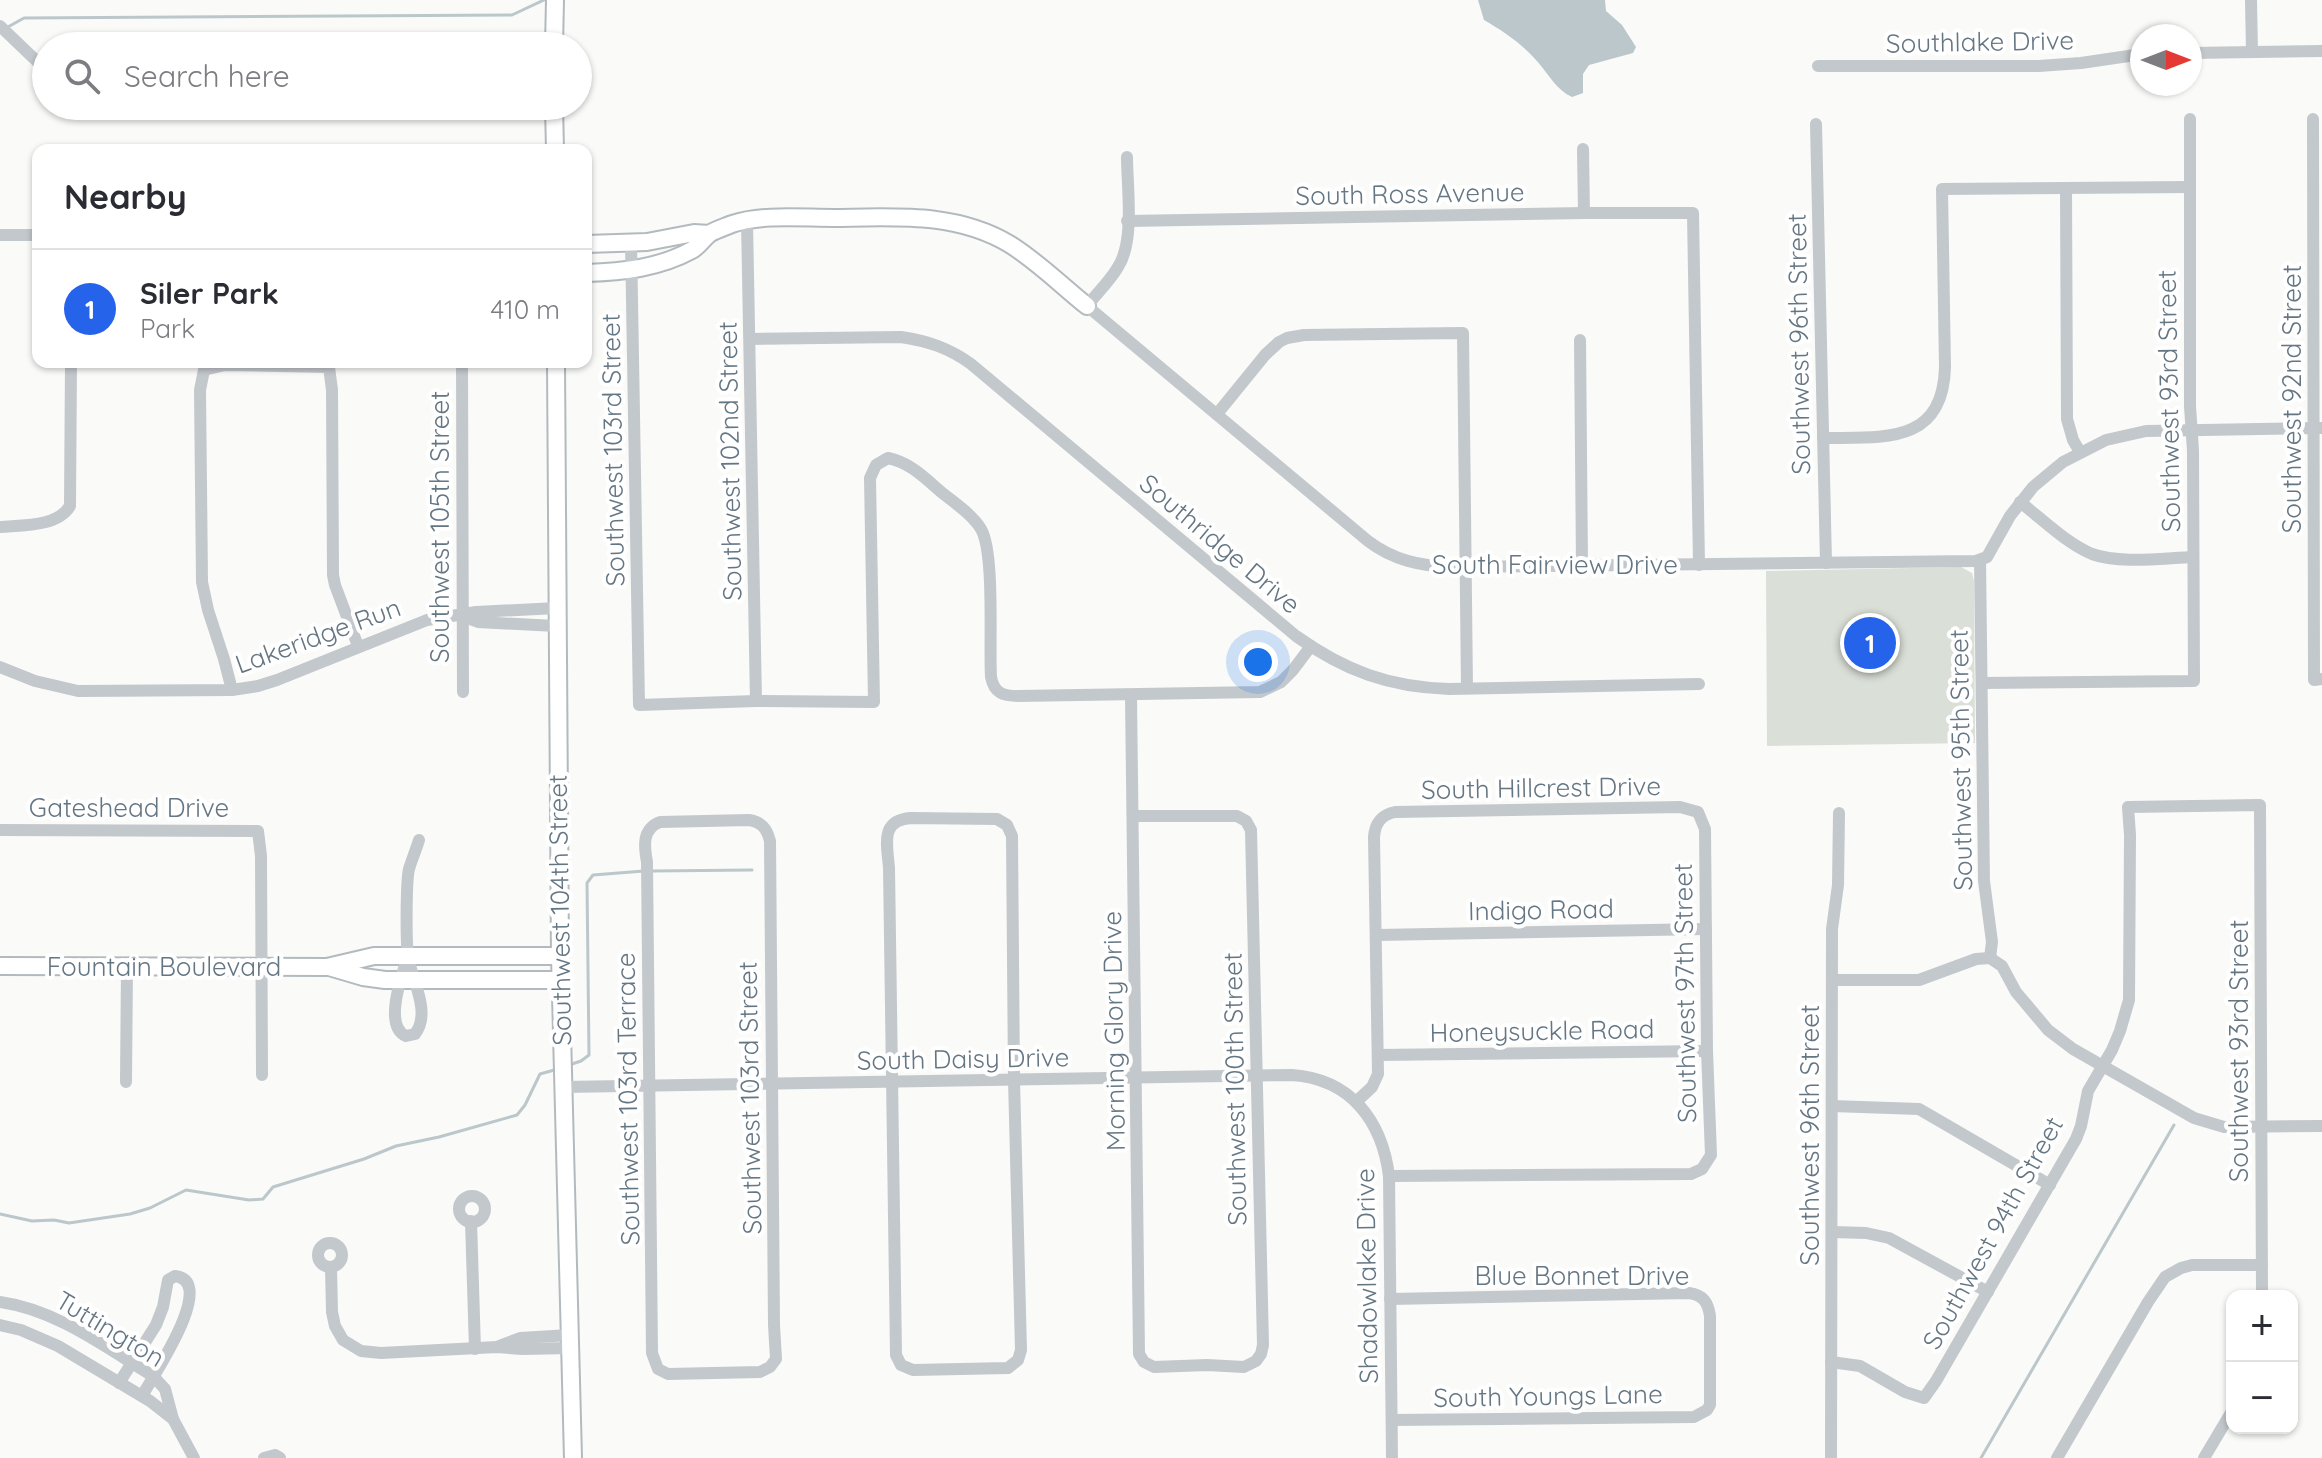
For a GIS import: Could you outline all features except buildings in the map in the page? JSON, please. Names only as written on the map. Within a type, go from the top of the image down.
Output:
[{"type":"street","points":[[2251,0],[2252,52]]},
{"type":"street","points":[[554,32],[555,6]]},
{"type":"street","points":[[0,26],[32,57]]},
{"type":"street","points":[[2202,53],[2322,51]]},
{"type":"street","name":"Southlake Drive","points":[[1818,66],[2039,66],[2130,56]]},
{"type":"street","name":"Southwest 93rd Street","points":[[1982,683],[2194,681],[2190,119]]},
{"type":"street","name":"Southwest 92nd Street","points":[[2313,119],[2318,680]]},
{"type":"street","points":[[554,120],[555,144]]},
{"type":"street","name":"Southwest 96th Street","points":[[1816,124],[1826,563]]},
{"type":"street","points":[[1583,149],[1584,213]]},
{"type":"street","points":[[1087,306],[1123,258],[1127,242],[1127,157]]},
{"type":"street","points":[[1823,438],[1899,435],[1924,421],[1939,402],[1945,367],[1942,189],[2189,187]]},
{"type":"street","points":[[2066,189],[2067,419],[2080,452]]},
{"type":"street","name":"South Ross Avenue","points":[[1127,221],[1693,213],[1699,565]]},
{"type":"street","name":"South Fairview Drive","points":[[592,244],[709,234],[734,224],[775,218],[908,217],[949,221],[986,232],[1011,245],[1087,306],[1368,541],[1412,563],[1437,567],[1980,560]]},
{"type":"street","name":"Southwest 102nd Street","points":[[747,221],[756,701]]},
{"type":"street","name":"South Fairview Drive","points":[[592,273],[653,266],[698,246],[709,234]]},
{"type":"street","points":[[0,235],[32,235]]},
{"type":"street","name":"Southwest 103rd Street","points":[[631,242],[639,705],[756,701]]},
{"type":"street","points":[[1217,414],[1265,355],[1287,338],[1304,335],[1463,333],[1467,688]]},
{"type":"street","name":"Southridge Drive","points":[[750,339],[901,337],[922,340],[951,351],[971,364],[1311,646],[1343,666],[1389,682],[1430,688],[1699,684]]},
{"type":"street","points":[[1580,340],[1582,565]]},
{"type":"street","points":[[0,527],[59,518],[70,506],[71,368]]},
{"type":"street","points":[[212,368],[204,370],[200,390],[202,582],[232,690]]},
{"type":"street","points":[[329,368],[332,390],[333,575],[358,646]]},
{"type":"street","name":"Southwest 105th Street","points":[[462,368],[463,692]]},
{"type":"street","name":"Southwest 104th Street","points":[[556,368],[560,956],[573,1458]]},
{"type":"street","points":[[1980,560],[1987,557],[2020,502],[2052,470],[2080,452],[2119,436],[2146,431],[2318,428]]},
{"type":"street","points":[[756,701],[874,702],[870,478],[876,465],[888,458],[906,465],[973,519],[982,530],[988,553],[991,677],[998,692],[1018,696],[1244,694],[1269,690],[1281,682],[1311,646]]},
{"type":"street","points":[[2020,502],[2073,543],[2096,555],[2119,559],[2193,557]]},
{"type":"street","name":"Southwest 95th Street","points":[[1980,560],[1985,892],[1992,942],[1990,958]]},
{"type":"street","name":"Lakeridge Run","points":[[0,667],[35,681],[78,691],[232,690],[277,680],[427,620],[476,612],[557,608]]},
{"type":"street","name":"Lakeridge Run","points":[[462,616],[478,622],[556,626]]},
{"type":"street","name":"Morning Glory Drive","points":[[1131,696],[1138,1347],[1139,1356],[1146,1364]]},
{"type":"street","name":"Southwest 93rd Street","points":[[2128,807],[2260,805],[2262,1290]]},
{"type":"street","name":"South Hillcrest Drive","points":[[1377,935],[1374,837],[1381,818],[1395,812],[1680,807],[1696,810],[1700,815]]},
{"type":"street","name":"Southwest 94th Street","points":[[1831,1362],[1860,1366],[1905,1392],[1924,1398],[2076,1139],[2088,1091],[2120,1031],[2129,1000],[2128,807]]},
{"type":"street","name":"Southwest 96th Street","points":[[1831,1458],[1832,980],[1839,813]]},
{"type":"street","name":"Southwest 97th Street","points":[[1389,1176],[1691,1174],[1702,1169],[1711,1155],[1705,829],[1700,815]]},
{"type":"street","name":"Southwest 100th Street","points":[[1133,816],[1237,816],[1246,821],[1251,830],[1257,1076],[1263,1345],[1259,1358],[1244,1367],[1159,1367],[1146,1364]]},
{"type":"street","points":[[911,818],[987,818],[1004,822],[1009,828],[1012,841],[1014,1080],[1020,1356],[1014,1365],[1001,1369],[913,1370],[901,1365],[895,1348],[887,842],[894,823],[911,818]]},
{"type":"street","name":"Southwest 103rd Street","points":[[650,828],[660,822],[749,820],[765,828],[770,841],[774,1325],[777,1354],[770,1367],[760,1372],[671,1374],[658,1369]]},
{"type":"street","name":"Southwest 103rd Terrace","points":[[650,828],[644,840],[647,871],[652,1353],[658,1369]]},
{"type":"street","name":"Gateshead Drive","points":[[0,830],[258,831],[262,967]]},
{"type":"street","points":[[408,980],[408,872],[419,840]]},
{"type":"street","name":"Indigo Road","points":[[1377,935],[1706,929]]},
{"type":"street","points":[[1357,1101],[1376,1079],[1377,935]]},
{"type":"street","name":"Fountain Boulevard","points":[[0,966],[327,967],[374,956],[560,956]]},
{"type":"street","points":[[1832,980],[1919,980],[1976,959],[1990,958],[2002,966],[2016,992],[2048,1030],[2073,1049],[2206,1123],[2224,1127],[2322,1126]]},
{"type":"street","points":[[126,1082],[127,967]]},
{"type":"street","points":[[262,967],[262,1075]]},
{"type":"street","name":"Fountain Boulevard","points":[[327,967],[371,979],[561,980]]},
{"type":"street","name":"Honeysuckle Road","points":[[1378,1055],[1707,1051]]},
{"type":"street","name":"South Daisy Drive","points":[[563,1080],[650,1085],[1292,1075],[1314,1078],[1357,1101]]},
{"type":"street","name":"Shadowlake Drive","points":[[1357,1101],[1383,1144],[1389,1176],[1392,1458]]},
{"type":"street","points":[[1832,1106],[1919,1109],[2050,1185]]},
{"type":"street","points":[[471,1221],[475,1349]]},
{"type":"street","points":[[1832,1232],[1866,1233],[1889,1238],[1988,1292]]},
{"type":"street","points":[[2057,1458],[2165,1277],[2192,1265],[2262,1265]]},
{"type":"street","points":[[331,1267],[332,1318],[343,1340],[355,1348],[381,1353],[497,1347],[522,1349],[570,1342]]},
{"type":"street","points":[[119,1383],[156,1325],[168,1280],[175,1276],[184,1278],[188,1294],[184,1322],[142,1396]]},
{"type":"street","name":"Blue Bonnet Drive","points":[[1390,1299],[1694,1294],[1707,1302],[1710,1316],[1710,1399],[1709,1407],[1704,1412]]},
{"type":"street","name":"Tuttington","points":[[0,1302],[23,1306],[52,1317],[153,1376],[165,1389],[173,1419],[194,1458]]},
{"type":"street","name":"Tuttington","points":[[0,1325],[39,1337],[142,1396],[173,1419]]},
{"type":"street","name":"South Youngs Lane","points":[[1392,1420],[1689,1417],[1704,1412]]},
{"type":"street","points":[[2204,1458],[2226,1421]]},
{"type":"street","points":[[264,1458],[275,1455],[280,1458]]},
{"type":"shaded area","points":[[1478,0],[1605,0],[1606,11],[1622,25],[1636,47],[1633,53],[1589,65],[1583,74],[1583,93],[1572,97],[1557,86],[1524,48],[1484,20]]},
{"type":"shaded area","points":[[1961,567],[1972,573],[1974,581],[1975,743],[1767,746],[1766,571]]},
{"type":"waterway","points":[[6,28],[24,18],[512,15],[544,0]]},
{"type":"waterway","points":[[652,871],[752,870]]},
{"type":"waterway","points":[[569,1065],[589,1055],[587,883],[593,875],[644,871]]},
{"type":"waterway","points":[[0,1214],[32,1221],[69,1223],[130,1214],[186,1190],[249,1200],[263,1199],[273,1187],[396,1146],[517,1115],[540,1074],[558,1069]]},
{"type":"waterway","points":[[1981,1458],[2174,1125]]},
{"type":"place","name":"Siler Park","points":[[1870,643]]}]
